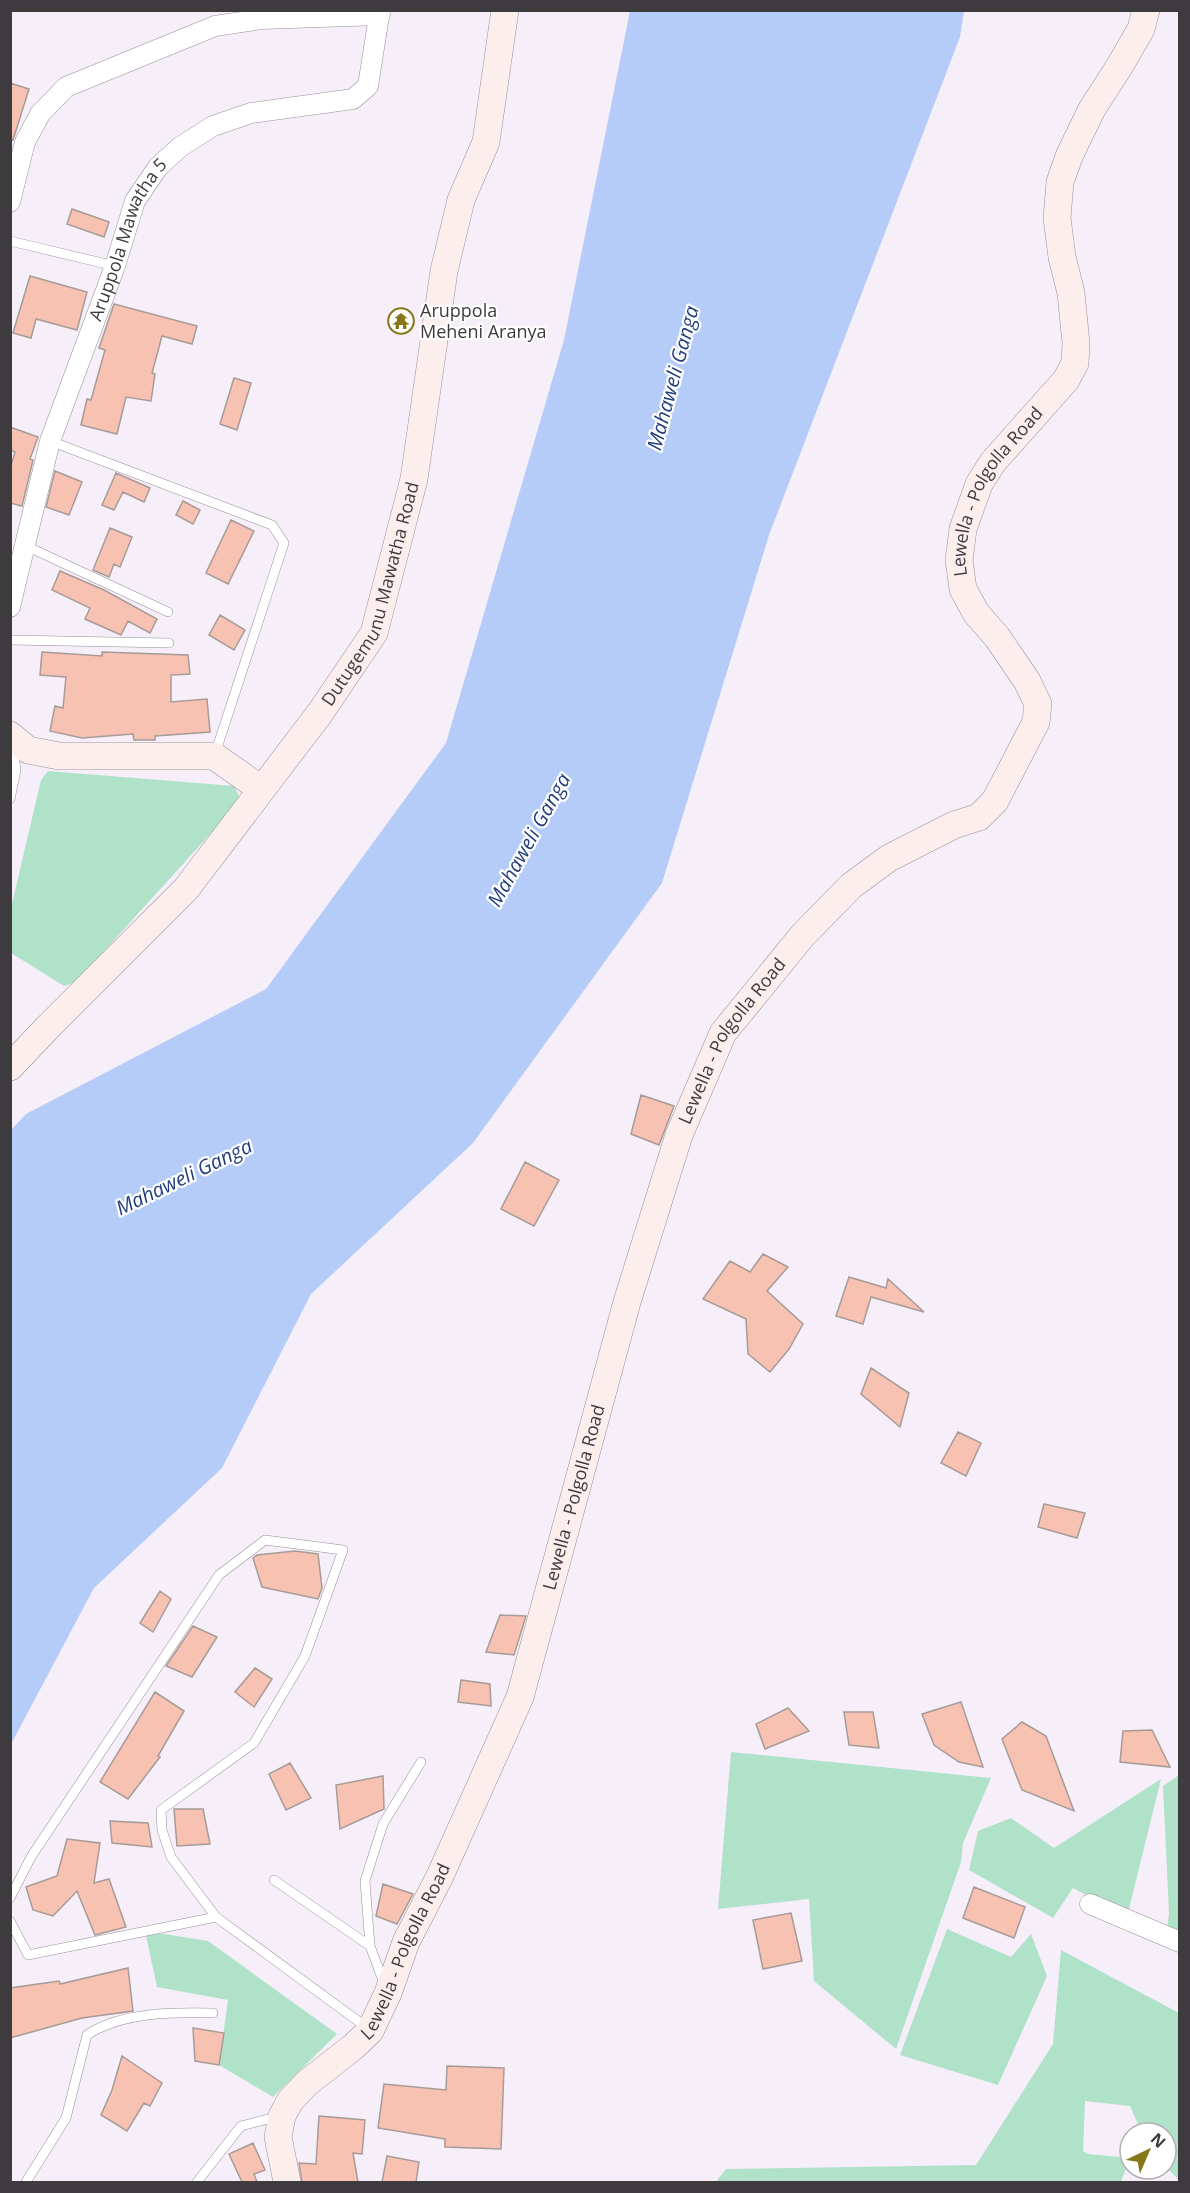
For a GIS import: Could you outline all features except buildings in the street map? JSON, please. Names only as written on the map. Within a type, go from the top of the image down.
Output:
[{"type":"street","name":"Dutugemunu Mawatha Road","points":[[10,1067],[186,890],[320,713],[374,633],[414,479],[444,271],[461,200],[486,141],[505,10]]},
{"type":"street","name":"Lewella - Polgolla Road","points":[[282,2115],[290,2101],[308,2083],[370,2031],[388,1993],[406,1942],[440,1876],[520,1697],[627,1302],[680,1135],[723,1033],[803,935],[851,886],[889,858],[954,825],[979,817],[995,801],[1036,722],[1038,704],[1027,681],[997,637],[976,613],[963,589],[959,560],[963,529],[979,484],[993,462],[1066,380],[1075,363],[1076,343],[1071,293],[1062,257],[1057,218],[1060,182],[1070,154],[1092,110],[1141,30],[1146,10]]},
{"type":"street","points":[[10,202],[25,142],[40,114],[66,87],[215,26],[261,19],[380,13]]},
{"type":"street","name":"Aruppola Mawatha 5","points":[[10,607],[50,441],[115,266],[135,201],[158,167],[180,147],[213,126],[251,113],[353,99],[368,86],[380,13]]},
{"type":"street","points":[[15,746],[59,756],[214,756],[261,789]]},
{"type":"street","points":[[1090,1904],[1179,1942]]},
{"type":"street","points":[[282,2115],[278,2137],[287,2182]]},
{"type":"lane","points":[[10,241],[115,266]]},
{"type":"lane","points":[[50,441],[272,525],[284,543],[214,756]]},
{"type":"lane","points":[[24,545],[168,612]]},
{"type":"lane","points":[[10,640],[169,643]]},
{"type":"lane","points":[[10,799],[16,770],[15,746]]},
{"type":"lane","points":[[10,1898],[32,1857],[219,1575],[264,1540],[343,1550],[305,1656],[254,1743],[161,1810],[162,1830],[171,1857],[216,1917],[370,2031]]},
{"type":"lane","points":[[388,1993],[370,1946],[365,1881],[383,1824],[421,1762]]},
{"type":"lane","points":[[274,1880],[370,1946]]},
{"type":"lane","points":[[10,1921],[28,1954],[216,1917]]},
{"type":"lane","points":[[26,2182],[66,2118],[87,2035],[101,2025],[166,2012],[213,2013]]},
{"type":"lane","points":[[198,2182],[241,2126],[282,2115]]},
{"type":"green space","points":[[48,771],[234,786],[241,800],[76,982],[64,986],[11,953],[11,908],[41,780]]},
{"type":"green space","points":[[731,1752],[991,1778],[963,1843],[961,1862],[896,2049],[814,1981],[809,1899],[718,1909]]},
{"type":"green space","points":[[1179,1775],[1179,1950],[1165,1945],[1169,1914],[1163,1786]]},
{"type":"green space","points":[[1161,1779],[1127,1917],[1073,1888],[1053,1918],[969,1870],[978,1831],[1011,1818],[1054,1848]]},
{"type":"green space","points":[[947,1929],[1011,1957],[1031,1934],[1047,1976],[998,2085],[900,2055]]},
{"type":"green space","points":[[145,1931],[208,1941],[337,2034],[273,2097],[219,2065],[228,2000],[157,1987]]},
{"type":"green space","points":[[1061,1950],[1179,2013],[1179,2180],[1178,2121],[1137,2121],[1130,2106],[1085,2101],[1083,2151],[1088,2154],[1118,2157],[1118,2181],[1121,2182],[716,2182],[726,2169],[976,2165],[1053,2044]]},
{"type":"water","name":"Mahaweli Ganga","points":[[630,11],[964,11],[960,37],[769,535],[662,883],[473,1143],[311,1294],[222,1468],[94,1588],[11,1744],[11,1130],[26,1114],[266,989],[446,743],[564,340]]},
{"type":"place","name":"Aruppola Meheni Aranya","points":[[401,321]]}]
